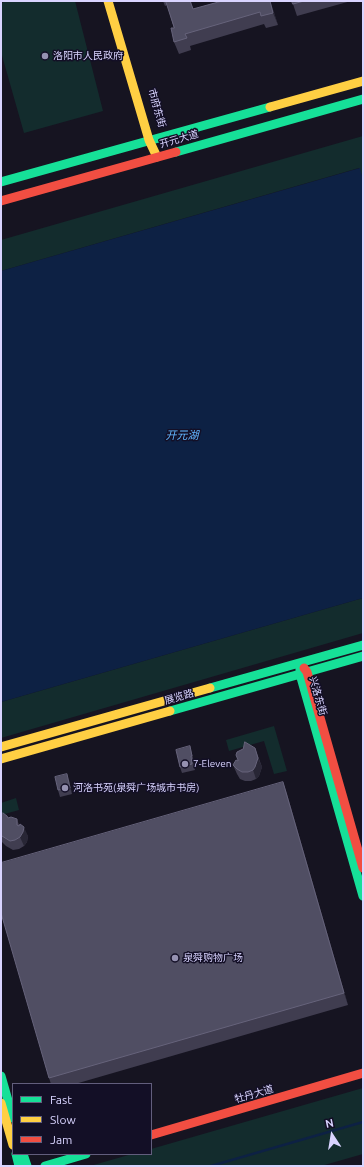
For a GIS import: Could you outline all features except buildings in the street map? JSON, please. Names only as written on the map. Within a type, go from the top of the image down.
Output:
[{"type":"street","name":"市府东街","points":[[108,1],[157,157]]},
{"type":"street","name":"市府东街","points":[[115,1],[151,139]]},
{"type":"street","name":"开元大道","points":[[1,182],[363,81]]},
{"type":"street","name":"开元大道","points":[[1,201],[363,99]]},
{"type":"street","name":"展览路","points":[[1,747],[363,645]]},
{"type":"street","name":"展览路","points":[[1,759],[363,656]]},
{"type":"street","name":"兴洛东街","points":[[300,663],[363,868]]},
{"type":"street","name":"兴洛东街","points":[[304,673],[363,896]]},
{"type":"street","name":"牡丹大道","points":[[152,1135],[363,1073]]},
{"type":"street","points":[[1,1076],[12,1114]]},
{"type":"street","points":[[1,1103],[12,1142]]},
{"type":"street","points":[[16,1155],[19,1166]]},
{"type":"street","points":[[23,1155],[27,1166]]},
{"type":"street","points":[[45,1166],[83,1155]]},
{"type":"green space","name":"洛阳市人民政府","points":[[5,1],[75,1],[103,111],[24,133],[1,52],[1,4]]},
{"type":"green space","points":[[363,136],[363,179],[359,168],[1,271],[1,240]]},
{"type":"green space","points":[[363,598],[363,633],[1,738],[1,702]]},
{"type":"green space","points":[[274,726],[287,771],[274,774],[264,741],[229,751],[226,740]]},
{"type":"green space","points":[[16,798],[19,810],[1,815],[1,803]]},
{"type":"green space","points":[[363,1088],[363,1154],[321,1166],[90,1166],[128,1155],[152,1155],[152,1149]]},
{"type":"water","name":"开元湖","points":[[360,168],[363,179],[363,598],[1,702],[1,271]]},
{"type":"waterway","points":[[211,1166],[363,1122]]},
{"type":"traffic: fast","points":[[176,152],[363,99]]},
{"type":"traffic: fast","points":[[1,182],[270,107]]},
{"type":"traffic: fast","points":[[210,688],[363,645]]},
{"type":"traffic: fast","points":[[170,711],[363,656]]},
{"type":"traffic: fast","points":[[300,669],[300,674],[363,896]]},
{"type":"traffic: fast","points":[[1,1076],[12,1114]]},
{"type":"traffic: fast","points":[[16,1155],[19,1166]]},
{"type":"traffic: fast","points":[[23,1155],[27,1166]]},
{"type":"traffic: fast","points":[[45,1166],[83,1155]]},
{"type":"traffic: slow","points":[[108,1],[149,140],[157,157]]},
{"type":"traffic: slow","points":[[270,107],[363,81]]},
{"type":"traffic: slow","points":[[1,747],[210,688]]},
{"type":"traffic: slow","points":[[1,759],[170,711]]},
{"type":"traffic: slow","points":[[1,1103],[12,1142]]},
{"type":"traffic: jam","points":[[1,201],[176,152]]},
{"type":"traffic: jam","points":[[304,668],[307,672],[363,868]]},
{"type":"traffic: jam","points":[[152,1135],[363,1073]]},
{"type":"place","name":"洛阳市人民政府","points":[[45,56]]},
{"type":"place","name":"7-Eleven","points":[[185,764]]},
{"type":"place","name":"河洛书苑(泉舜广场城市书房)","points":[[65,788]]},
{"type":"place","name":"泉舜购物广场","points":[[175,958]]}]
